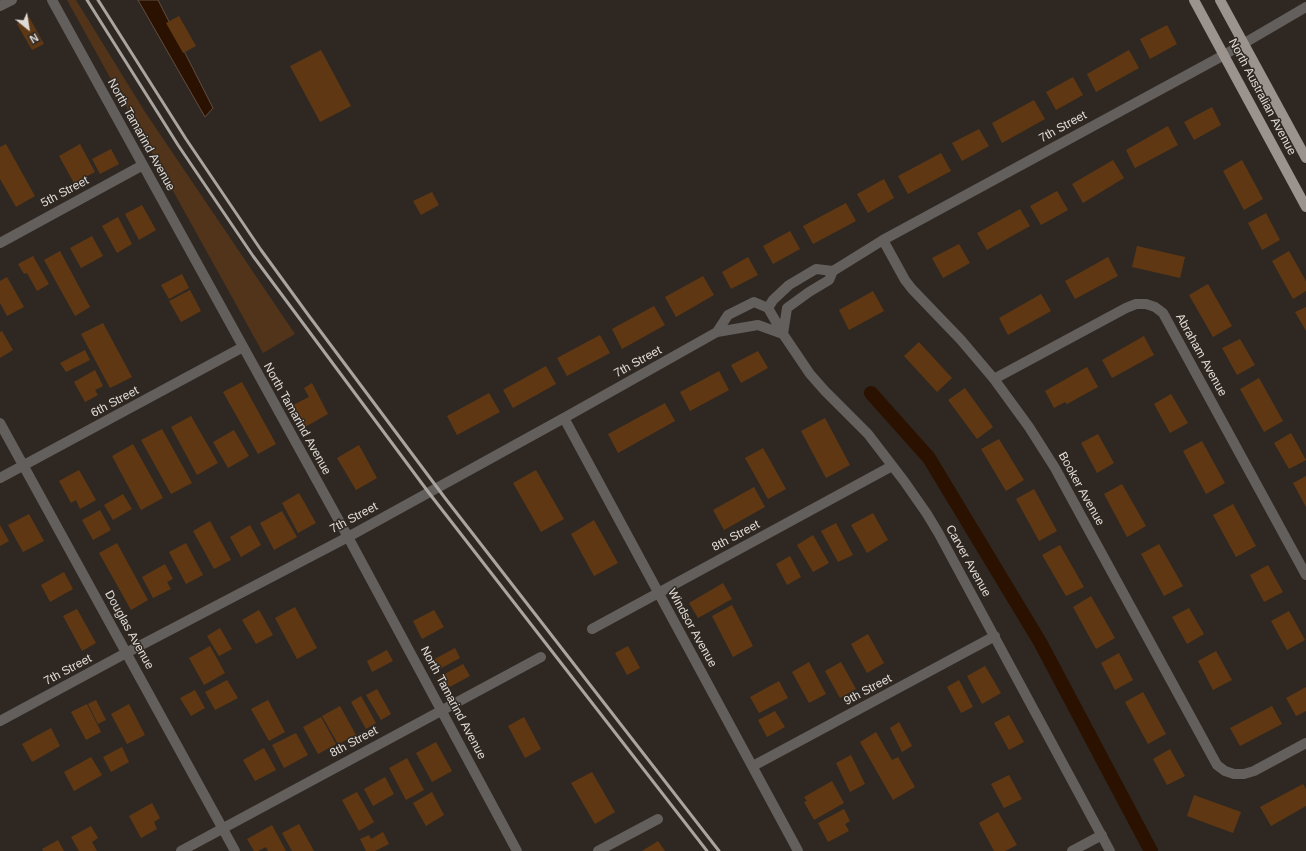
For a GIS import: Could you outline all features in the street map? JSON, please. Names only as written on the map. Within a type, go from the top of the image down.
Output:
[{"type":"main road","name":"North Australian Avenue","points":[[1194,0],[1306,207]]},
{"type":"main road","name":"North Australian Avenue","points":[[1220,0],[1306,158]]},
{"type":"street","points":[[0,6],[12,0]]},
{"type":"street","name":"North Tamarind Avenue","points":[[52,0],[348,537],[517,851]]},
{"type":"street","name":"7th Street","points":[[0,721],[126,653],[348,537],[717,332],[758,325],[783,334],[787,308],[829,280],[833,271],[883,240],[1224,55],[1306,7]]},
{"type":"street","name":"5th Street","points":[[0,243],[143,165]]},
{"type":"street","name":"Booker Avenue","points":[[883,240],[905,280],[912,289],[961,340],[994,379],[1029,426],[1055,468],[1217,765],[1225,771],[1234,774],[1244,774],[1254,771],[1306,742]]},
{"type":"street","points":[[768,308],[773,300],[789,285],[816,270],[833,271]]},
{"type":"street","name":"7th Street","points":[[717,332],[728,315],[754,302],[768,308]]},
{"type":"street","name":"Abraham Avenue","points":[[994,379],[1126,308],[1136,304],[1146,304],[1155,307],[1163,313],[1306,575]]},
{"type":"street","name":"Carver Avenue","points":[[768,308],[783,334],[810,374],[868,434],[904,481],[939,534],[1110,851]]},
{"type":"street","name":"6th Street","points":[[0,478],[243,347]]},
{"type":"street","name":"Windsor Avenue","points":[[564,418],[798,851]]},
{"type":"street","name":"Douglas Avenue","points":[[0,423],[235,851]]},
{"type":"street","name":"8th Street","points":[[592,629],[892,466]]},
{"type":"street","name":"9th Street","points":[[753,766],[995,636]]},
{"type":"street","name":"8th Street","points":[[180,851],[541,657]]},
{"type":"street","points":[[598,851],[658,819]]},
{"type":"street","points":[[1072,851],[1102,835]]},
{"type":"shaded area","points":[[67,0],[76,0],[145,112],[295,334],[263,353]]},
{"type":"shaded area","points":[[138,0],[158,0],[213,108],[205,117]]},
{"type":"building","points":[[179,16],[196,46],[183,53],[166,23]]},
{"type":"building","points":[[29,17],[44,44],[32,50],[17,24]]},
{"type":"building","points":[[1167,25],[1177,44],[1150,59],[1140,39]]},
{"type":"building","points":[[321,50],[351,106],[320,122],[290,66]]},
{"type":"building","points":[[1129,50],[1139,68],[1096,92],[1087,74]]},
{"type":"building","points":[[1073,77],[1083,95],[1056,110],[1046,92]]},
{"type":"building","points":[[1034,100],[1045,119],[1002,143],[992,123]]},
{"type":"building","points":[[1212,107],[1221,125],[1194,140],[1184,122]]},
{"type":"building","points":[[1168,126],[1178,145],[1135,168],[1126,150]]},
{"type":"building","points":[[979,129],[989,146],[962,161],[952,143]]},
{"type":"building","points":[[6,144],[35,196],[16,207],[0,179],[0,147]]},
{"type":"building","points":[[80,144],[95,172],[74,183],[59,156]]},
{"type":"building","points":[[111,149],[119,164],[100,174],[92,159]]},
{"type":"building","points":[[941,153],[951,171],[908,194],[898,176]]},
{"type":"building","points":[[1113,160],[1124,178],[1083,203],[1072,184]]},
{"type":"building","points":[[1242,160],[1263,199],[1244,210],[1223,171]]},
{"type":"building","points":[[884,179],[894,198],[868,213],[857,194]]},
{"type":"building","points":[[1057,191],[1068,210],[1041,225],[1030,206]]},
{"type":"building","points":[[432,192],[439,205],[421,215],[413,201]]},
{"type":"building","points":[[846,203],[856,221],[813,244],[803,226]]},
{"type":"building","points":[[142,205],[156,230],[139,240],[125,214]]},
{"type":"building","points":[[1020,209],[1030,226],[987,250],[977,233]]},
{"type":"building","points":[[1266,213],[1280,240],[1262,250],[1248,223]]},
{"type":"building","points":[[118,217],[132,244],[117,253],[102,226]]},
{"type":"building","points":[[790,231],[800,249],[773,264],[763,246]]},
{"type":"building","points":[[92,236],[103,256],[81,268],[70,248]]},
{"type":"building","points":[[959,244],[970,263],[943,278],[932,258]]},
{"type":"building","points":[[1137,246],[1185,257],[1180,278],[1132,267]]},
{"type":"building","points":[[60,251],[90,307],[75,316],[44,260]]},
{"type":"building","points":[[1289,251],[1306,281],[1306,291],[1293,299],[1272,261]]},
{"type":"building","points":[[33,256],[49,284],[37,291],[27,273],[24,274],[18,264]]},
{"type":"building","points":[[748,257],[758,275],[731,289],[722,272]]},
{"type":"building","points":[[1108,257],[1118,276],[1075,299],[1065,281]]},
{"type":"building","points":[[182,274],[189,288],[169,299],[161,285]]},
{"type":"building","points":[[703,276],[714,295],[676,317],[665,297]]},
{"type":"building","points":[[7,277],[24,307],[7,316],[0,303],[0,281]]},
{"type":"building","points":[[1208,284],[1232,326],[1213,337],[1189,295]]},
{"type":"building","points":[[190,290],[201,311],[181,322],[169,301]]},
{"type":"building","points":[[873,291],[884,311],[849,330],[839,310]]},
{"type":"building","points":[[1041,294],[1051,311],[1008,335],[999,318]]},
{"type":"building","points":[[654,306],[665,325],[622,349],[612,329]]},
{"type":"building","points":[[1306,307],[1306,331],[1295,312]]},
{"type":"building","points":[[103,323],[132,377],[110,388],[81,334]]},
{"type":"building","points":[[2,331],[13,350],[0,358],[0,332]]},
{"type":"building","points":[[600,335],[610,353],[567,376],[557,358]]},
{"type":"building","points":[[1144,336],[1154,355],[1112,378],[1102,360]]},
{"type":"building","points":[[1240,339],[1255,365],[1237,375],[1222,348]]},
{"type":"building","points":[[919,342],[952,378],[937,392],[904,356]]},
{"type":"building","points":[[85,350],[90,360],[66,372],[60,363]]},
{"type":"building","points":[[758,351],[768,368],[741,383],[731,365]]},
{"type":"building","points":[[546,366],[556,384],[513,408],[503,390]]},
{"type":"building","points":[[1087,367],[1098,387],[1067,404],[1065,402],[1054,408],[1045,391]]},
{"type":"building","points":[[95,370],[103,386],[95,390],[98,395],[85,402],[74,382]]},
{"type":"building","points":[[719,371],[729,390],[690,411],[680,392]]},
{"type":"building","points":[[1259,378],[1283,421],[1264,432],[1240,389]]},
{"type":"building","points":[[242,382],[276,444],[258,454],[223,392]]},
{"type":"building","points":[[312,383],[328,414],[305,427],[293,405],[309,397],[304,388]]},
{"type":"building","points":[[965,388],[993,427],[977,439],[948,400]]},
{"type":"building","points":[[489,393],[500,412],[457,435],[447,416]]},
{"type":"building","points":[[1171,394],[1188,423],[1170,433],[1154,404]]},
{"type":"building","points":[[665,403],[675,421],[618,453],[608,434]]},
{"type":"building","points":[[191,416],[218,463],[197,475],[171,427]]},
{"type":"building","points":[[825,418],[850,465],[826,478],[801,431]]},
{"type":"building","points":[[162,429],[192,483],[171,494],[141,440]]},
{"type":"building","points":[[234,430],[249,456],[228,468],[213,442]]},
{"type":"building","points":[[1291,433],[1306,460],[1289,469],[1274,443]]},
{"type":"building","points":[[1098,434],[1114,463],[1097,473],[1081,443]]},
{"type":"building","points":[[999,439],[1024,480],[1006,491],[981,449]]},
{"type":"building","points":[[1202,441],[1225,483],[1206,494],[1183,451]]},
{"type":"building","points":[[133,444],[163,498],[141,510],[112,456]]},
{"type":"building","points":[[359,445],[377,478],[356,490],[337,458]]},
{"type":"building","points":[[763,448],[786,489],[768,499],[745,458]]},
{"type":"building","points":[[79,470],[96,500],[80,509],[76,500],[71,503],[59,481]]},
{"type":"building","points":[[536,470],[564,519],[541,532],[513,483]]},
{"type":"building","points":[[1306,476],[1306,507],[1293,483]]},
{"type":"building","points":[[1122,484],[1146,526],[1127,537],[1104,494]]},
{"type":"building","points":[[754,487],[765,507],[724,530],[713,510]]},
{"type":"building","points":[[1034,489],[1057,531],[1039,541],[1016,499]]},
{"type":"building","points":[[299,493],[316,523],[298,533],[282,503]]},
{"type":"building","points":[[123,494],[132,509],[113,520],[104,505]]},
{"type":"building","points":[[1233,504],[1256,546],[1236,557],[1213,515]]},
{"type":"building","points":[[100,510],[111,530],[93,540],[82,520]]},
{"type":"building","points":[[282,511],[297,537],[274,550],[260,523]]},
{"type":"building","points":[[873,513],[888,540],[867,553],[851,525]]},
{"type":"building","points":[[29,514],[44,541],[23,552],[8,525]]},
{"type":"building","points":[[594,520],[618,563],[594,576],[571,534]]},
{"type":"building","points":[[210,521],[231,560],[214,569],[193,531]]},
{"type":"building","points":[[836,523],[853,555],[838,562],[821,531]]},
{"type":"building","points":[[0,525],[9,541],[0,546]]},
{"type":"building","points":[[250,525],[261,545],[241,557],[230,537]]},
{"type":"building","points":[[813,535],[829,563],[813,572],[797,545]]},
{"type":"building","points":[[117,543],[148,600],[131,610],[99,553]]},
{"type":"building","points":[[186,543],[203,575],[186,584],[169,552]]},
{"type":"building","points":[[1159,544],[1183,586],[1164,596],[1141,554]]},
{"type":"building","points":[[1060,545],[1084,587],[1066,596],[1042,555]]},
{"type":"building","points":[[790,556],[801,577],[787,585],[776,564]]},
{"type":"building","points":[[165,564],[173,579],[167,582],[171,589],[153,598],[142,577]]},
{"type":"building","points":[[1268,565],[1283,592],[1264,602],[1250,575]]},
{"type":"building","points":[[64,572],[73,589],[50,602],[41,585]]},
{"type":"building","points":[[723,583],[732,599],[698,618],[689,603]]},
{"type":"building","points":[[1091,596],[1115,638],[1096,649],[1073,607]]},
{"type":"building","points":[[732,605],[753,646],[733,657],[712,616]]},
{"type":"building","points":[[295,607],[317,648],[297,659],[275,618]]},
{"type":"building","points":[[1189,608],[1204,634],[1187,644],[1172,617]]},
{"type":"building","points":[[77,609],[96,643],[82,651],[63,616]]},
{"type":"building","points":[[259,610],[273,635],[256,644],[242,620]]},
{"type":"building","points":[[434,610],[444,627],[422,639],[413,621]]},
{"type":"building","points":[[1289,611],[1305,640],[1287,650],[1271,621]]},
{"type":"building","points":[[220,628],[232,649],[219,656],[207,636]]},
{"type":"building","points":[[868,634],[884,663],[867,673],[851,644]]},
{"type":"building","points":[[210,646],[225,673],[204,685],[189,658]]},
{"type":"building","points":[[628,646],[640,668],[627,675],[615,653]]},
{"type":"building","points":[[455,648],[460,658],[436,671],[431,661]]},
{"type":"building","points":[[387,650],[393,661],[372,672],[367,661]]},
{"type":"building","points":[[1216,651],[1232,680],[1213,690],[1198,661]]},
{"type":"building","points":[[1119,653],[1133,680],[1115,690],[1101,663]]},
{"type":"building","points":[[809,662],[826,694],[809,703],[792,672]]},
{"type":"building","points":[[841,662],[856,689],[840,698],[825,671]]},
{"type":"building","points":[[463,664],[470,676],[446,689],[439,677]]},
{"type":"building","points":[[985,666],[1001,693],[982,704],[967,676]]},
{"type":"building","points":[[227,680],[238,698],[215,710],[205,692]]},
{"type":"building","points":[[959,680],[973,707],[961,713],[947,687]]},
{"type":"building","points":[[779,681],[788,698],[759,713],[750,697]]},
{"type":"building","points":[[1306,687],[1306,711],[1296,716],[1286,698]]},
{"type":"building","points":[[377,689],[391,714],[381,720],[366,695]]},
{"type":"building","points":[[195,690],[205,708],[191,716],[180,698]]},
{"type":"building","points":[[1143,692],[1166,734],[1148,744],[1125,702]]},
{"type":"building","points":[[361,696],[376,723],[366,729],[351,702]]},
{"type":"building","points":[[96,700],[106,720],[98,724],[88,704]]},
{"type":"building","points":[[268,700],[285,732],[269,741],[251,709]]},
{"type":"building","points":[[87,704],[101,732],[86,740],[71,712]]},
{"type":"building","points":[[129,704],[145,735],[127,744],[111,714]]},
{"type":"building","points":[[340,706],[356,735],[338,744],[322,716]]},
{"type":"building","points":[[1272,706],[1282,724],[1240,746],[1230,728]]},
{"type":"building","points":[[775,711],[785,727],[767,737],[758,720]]},
{"type":"building","points":[[1009,715],[1024,742],[1009,750],[994,723]]},
{"type":"building","points":[[321,717],[336,744],[318,754],[303,727]]},
{"type":"building","points":[[524,717],[541,749],[525,758],[508,726]]},
{"type":"building","points":[[899,722],[912,746],[902,752],[890,728]]},
{"type":"building","points":[[51,728],[60,746],[32,762],[22,744]]},
{"type":"building","points":[[876,732],[892,760],[898,757],[915,787],[893,800],[860,742]]},
{"type":"building","points":[[296,733],[308,755],[284,768],[272,745]]},
{"type":"building","points":[[436,742],[452,771],[432,782],[416,753]]},
{"type":"building","points":[[122,747],[129,762],[111,772],[103,757]]},
{"type":"building","points":[[264,748],[276,770],[255,781],[243,760]]},
{"type":"building","points":[[1170,749],[1185,776],[1167,785],[1153,759]]},
{"type":"building","points":[[851,755],[865,784],[850,792],[836,763]]},
{"type":"building","points":[[91,757],[102,775],[74,791],[64,772]]},
{"type":"building","points":[[407,758],[424,790],[406,800],[389,768]]},
{"type":"building","points":[[592,772],[615,812],[595,824],[571,783]]},
{"type":"building","points":[[1009,775],[1022,799],[1004,808],[991,784]]},
{"type":"building","points":[[385,777],[394,794],[373,806],[364,789]]},
{"type":"building","points":[[832,781],[844,803],[814,820],[804,802],[807,801],[804,797]]},
{"type":"building","points":[[1303,784],[1306,789],[1306,806],[1271,826],[1260,807]]},
{"type":"building","points":[[357,792],[374,822],[359,831],[342,800]]},
{"type":"building","points":[[432,792],[444,815],[426,826],[413,803]]},
{"type":"building","points":[[1194,795],[1241,812],[1233,833],[1187,816]]},
{"type":"building","points":[[152,803],[160,818],[154,822],[157,829],[141,838],[129,816]]},
{"type":"building","points":[[844,809],[850,821],[845,824],[849,831],[828,842],[818,823]]},
{"type":"building","points":[[998,812],[1017,845],[1005,851],[994,851],[979,823]]},
{"type":"building","points":[[299,824],[314,851],[292,851],[282,833]]},
{"type":"building","points":[[272,825],[286,851],[268,851],[266,847],[258,851],[254,851],[247,839]]},
{"type":"building","points":[[91,826],[98,838],[92,842],[97,851],[79,851],[71,837]]},
{"type":"building","points":[[383,832],[389,844],[375,851],[366,851],[360,839],[369,835],[371,839]]},
{"type":"building","points":[[58,840],[64,851],[43,851],[42,849]]},
{"type":"building","points":[[658,841],[665,851],[642,851]]},
{"type":"waterway","points":[[871,393],[929,458],[1040,642],[1151,851]]},
{"type":"railway","points":[[87,0],[178,145],[253,256],[429,493],[707,851]]},
{"type":"railway","points":[[98,0],[186,139],[261,250],[309,316],[445,498],[719,851]]}]
